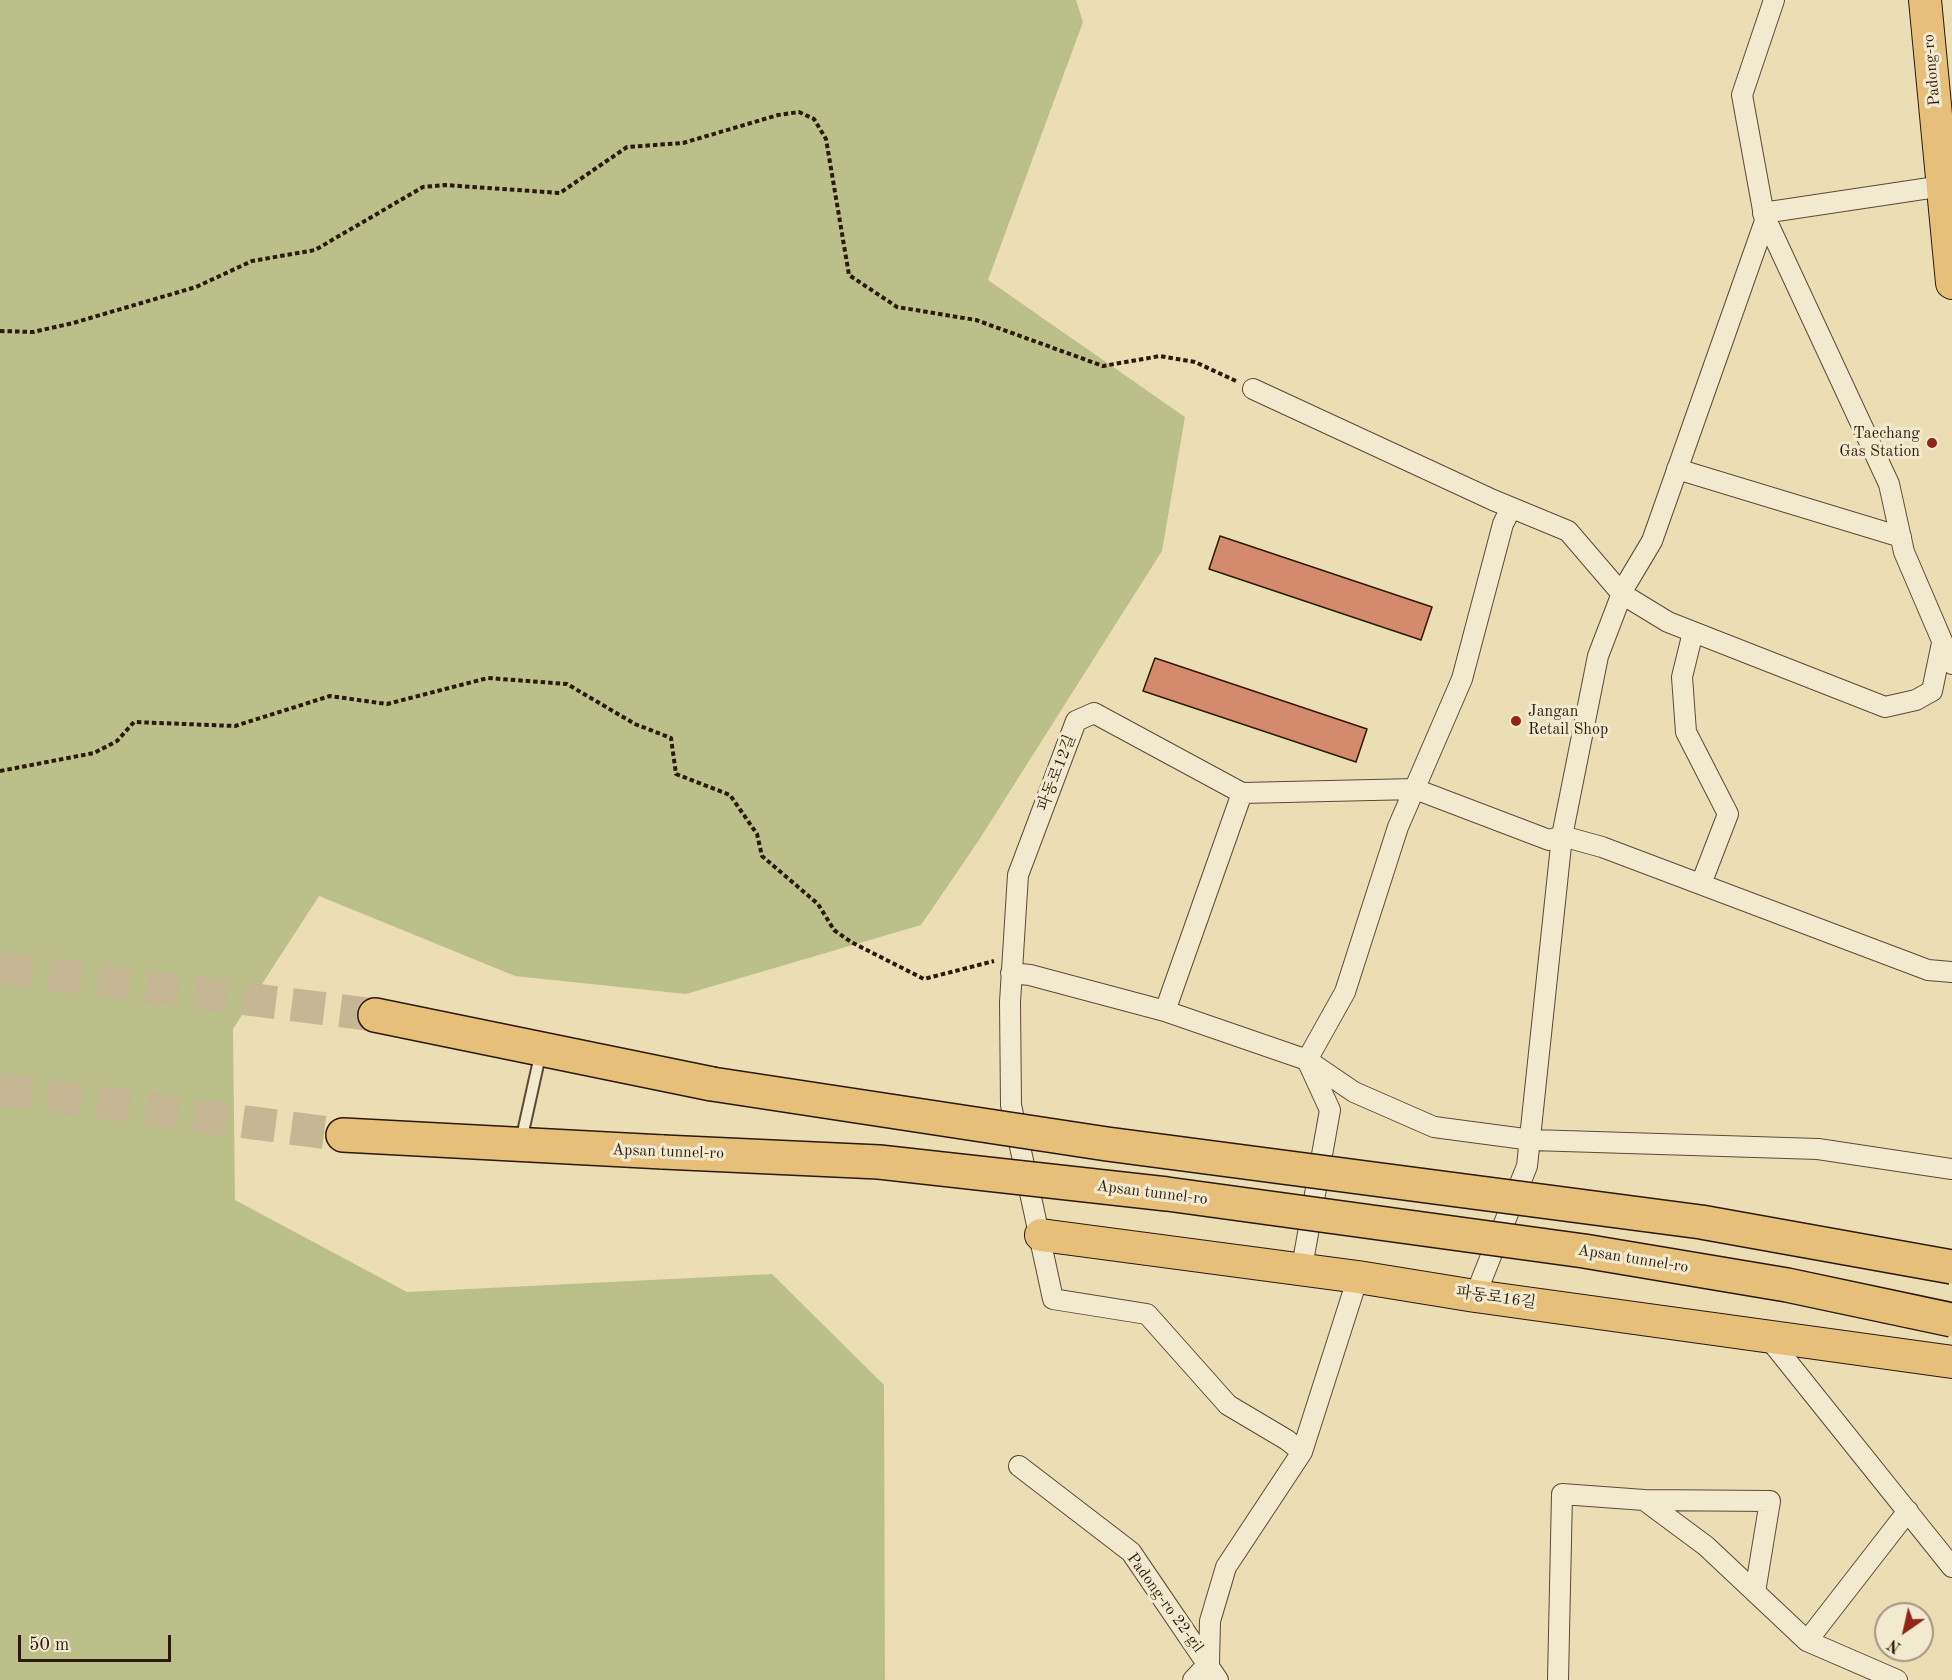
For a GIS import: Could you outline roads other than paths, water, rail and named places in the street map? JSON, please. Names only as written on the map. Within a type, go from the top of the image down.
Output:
[{"type":"highway","points":[[375,1015],[712,1084],[1095,1142],[1701,1222],[1952,1267]]},
{"type":"highway","name":"Apsan tunnel-ro","points":[[343,1135],[879,1162],[1167,1194],[1584,1251],[1787,1285],[1952,1320]]},
{"type":"main road","name":"Padong-ro","points":[[1925,0],[1952,284]]},
{"type":"main road","points":[[1041,1235],[1358,1277]]},
{"type":"main road","name":"파동로16길","points":[[1475,1296],[1952,1362]]},
{"type":"street","points":[[1307,1060],[1330,1110],[1302,1267],[1475,1296],[1527,1166],[1532,1140],[1562,836],[1598,656],[1622,594],[1652,541],[1765,221],[1742,96],[1774,0]]},
{"type":"street","points":[[1763,213],[1943,186]]},
{"type":"street","points":[[1763,213],[1889,484],[1904,552],[1952,664]]},
{"type":"street","points":[[1253,389],[1510,508],[1568,531],[1622,594],[1668,622],[1885,707],[1916,700],[1932,691],[1942,643]]},
{"type":"street","points":[[1677,469],[1900,537]]},
{"type":"street","points":[[1307,1060],[1345,992],[1398,827],[1462,679],[1503,524],[1510,508]]},
{"type":"street","points":[[1693,632],[1682,677],[1686,732],[1728,814],[1701,884]]},
{"type":"street","name":"파동로12길","points":[[1302,1452],[1287,1440],[1228,1405],[1147,1314],[1053,1299],[1041,1235],[1011,1105],[1012,967],[1018,875],[1076,721],[1094,713],[1242,793],[1414,789],[1549,840],[1562,836],[1602,847],[1928,970],[1952,972]]},
{"type":"street","points":[[1165,1011],[1242,793]]},
{"type":"street","points":[[1012,967],[1030,975],[1165,1011],[1307,1060],[1354,1092],[1434,1126],[1532,1140],[1818,1149],[1952,1169]]},
{"type":"street","points":[[1193,1680],[1214,1672],[1210,1621],[1226,1567],[1302,1452],[1358,1277]]},
{"type":"street","points":[[1760,1334],[1774,1345],[1952,1567]]},
{"type":"street","name":"Padong-ro 22-gil","points":[[1019,1466],[1131,1552],[1214,1672]]},
{"type":"street","points":[[1558,1680],[1562,1494],[1644,1500],[1770,1501],[1755,1592]]},
{"type":"street","points":[[1644,1500],[1706,1546],[1807,1641],[1898,1680]]},
{"type":"street","points":[[1807,1641],[1908,1511]]},
{"type":"lane","points":[[520,1144],[541,1049]]},
{"type":"tunnel","points":[[0,968],[375,1015]]},
{"type":"tunnel","points":[[0,1089],[343,1135]]},
{"type":"place","name":"Taechang Gas Station","points":[[1932,443]]},
{"type":"place","name":"Jangan Retail Shop","points":[[1516,721]]}]
